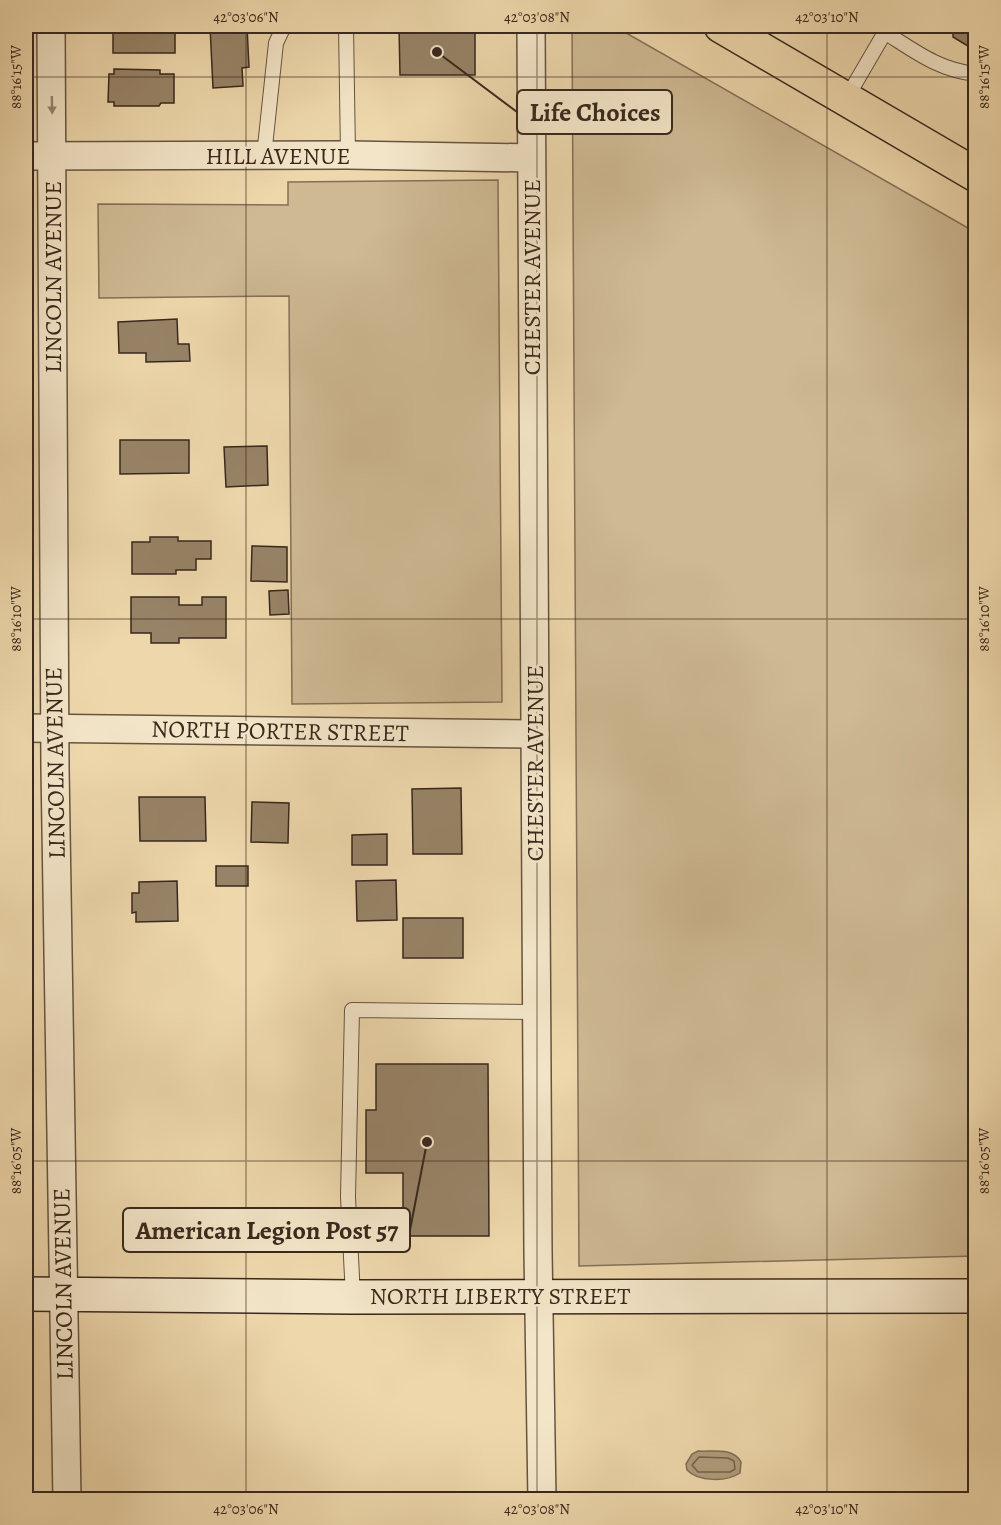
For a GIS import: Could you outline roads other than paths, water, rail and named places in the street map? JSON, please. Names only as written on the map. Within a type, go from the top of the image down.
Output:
[{"type":"main road","points":[[721,26],[975,175]]},
{"type":"main road","name":"NORTH LIBERTY STREET","points":[[26,1294],[353,1297],[540,1295],[860,1298],[975,1296]]},
{"type":"street","name":"LINCOLN AVENUE","points":[[51,26],[55,728],[67,1500]]},
{"type":"street","name":"CHESTER AVENUE","points":[[531,26],[536,1012],[542,1500]]},
{"type":"street","name":"HILL AVENUE","points":[[26,156],[348,155],[531,158]]},
{"type":"street","name":"NORTH PORTER STREET","points":[[26,728],[535,734]]},
{"type":"lane","points":[[264,156],[276,43],[284,26]]},
{"type":"lane","points":[[346,26],[348,155]]},
{"type":"lane","points":[[846,99],[887,29],[940,66],[956,72],[975,74]]},
{"type":"lane","points":[[353,1297],[348,1197],[352,1010],[536,1012]]},
{"type":"water","points":[[698,1451],[722,1451],[733,1454],[741,1462],[740,1473],[720,1479],[705,1479],[692,1474],[687,1470],[686,1464],[692,1454]]},
{"type":"place","name":"Life Choices","points":[[437,52]]},
{"type":"place","name":"American Legion Post 57","points":[[427,1142]]}]
